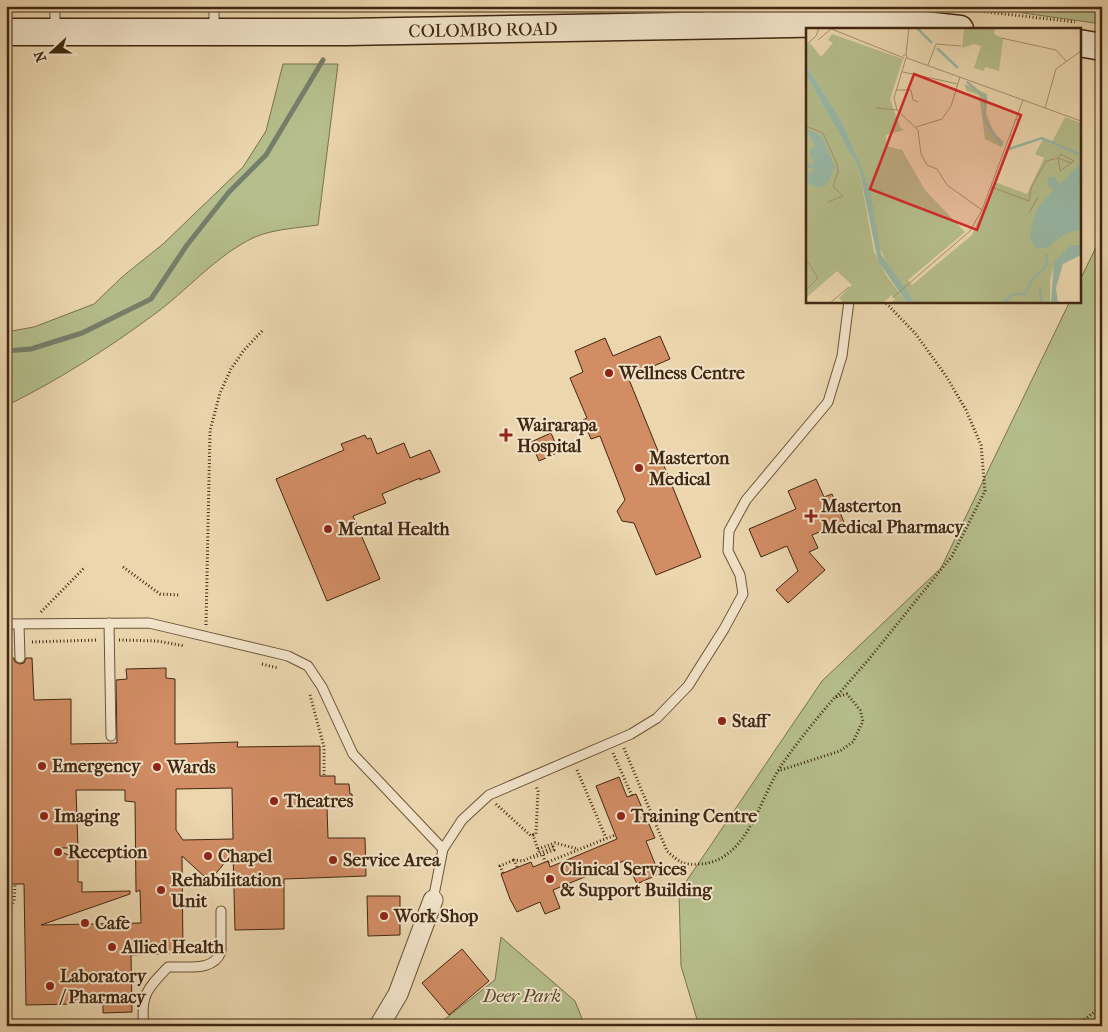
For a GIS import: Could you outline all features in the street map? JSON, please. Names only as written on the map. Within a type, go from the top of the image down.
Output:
[{"type":"street","name":"COLOMBO ROAD","points":[[6,32],[56,19],[214,19],[346,32],[709,16],[923,27],[960,19]]},
{"type":"street","points":[[1080,34],[1102,47]]},
{"type":"street","points":[[379,1026],[398,994],[433,900]]},
{"type":"lane","points":[[433,900],[443,849],[462,820],[489,795],[620,738],[657,718],[688,686],[724,629],[743,594],[740,575],[728,551],[729,531],[746,500],[828,402],[842,356],[849,302]]},
{"type":"lane","points":[[6,624],[149,623],[288,656],[308,666],[322,687],[353,754],[443,849]]},
{"type":"lane","points":[[109,624],[111,736]]},
{"type":"lane","points":[[19,625],[20,658]]},
{"type":"lane","points":[[144,1026],[146,992],[151,984],[168,967],[206,966],[214,963],[219,958],[221,952],[221,911]]},
{"type":"path","points":[[960,19],[1036,28]]},
{"type":"path","points":[[620,738],[667,851],[680,863],[687,865],[711,864],[726,857],[740,844],[782,764],[952,556],[985,491],[981,445],[966,410],[946,376],[915,333],[885,302]]},
{"type":"path","points":[[206,636],[210,431],[220,393],[231,369],[244,350],[263,330]]},
{"type":"path","points":[[123,567],[160,594],[178,595]]},
{"type":"path","points":[[29,625],[84,568]]},
{"type":"path","points":[[19,642],[157,641],[189,647]]},
{"type":"path","points":[[258,663],[281,669]]},
{"type":"path","points":[[309,690],[324,747],[324,776]]},
{"type":"path","points":[[778,771],[840,751],[853,742],[863,721],[860,710],[847,694],[835,697]]},
{"type":"path","points":[[609,743],[632,796]]},
{"type":"path","points":[[572,759],[606,838]]},
{"type":"path","points":[[6,769],[10,790]]},
{"type":"path","points":[[532,777],[538,791],[536,834],[533,835]]},
{"type":"path","points":[[489,795],[499,807],[531,836],[533,835],[540,852],[547,862],[615,835]]},
{"type":"path","points":[[503,873],[500,866],[514,860],[523,861],[532,858],[555,843],[578,849]]},
{"type":"path","points":[[514,860],[517,867]]},
{"type":"path","points":[[6,916],[14,901],[15,884]]},
{"type":"path","points":[[1076,1026],[1102,1006]]},
{"type":"green space","points":[[973,6],[1102,6],[1102,24]]},
{"type":"green space","points":[[283,64],[338,64],[318,225],[270,232],[255,237],[227,253],[135,329],[63,375],[6,406],[6,332],[34,327],[94,304],[122,277],[163,244],[243,167],[266,131]]},
{"type":"green space","points":[[1102,235],[1102,1026],[699,1026],[681,966],[679,892],[822,681],[941,568],[1070,302],[1080,302],[1080,280]]},
{"type":"green space","name":"Deer Park","points":[[501,937],[575,1001],[585,1026],[436,1026],[495,980]]},
{"type":"building","name":"Masterton Medical","points":[[660,336],[670,359],[628,377],[701,557],[656,575],[634,523],[622,521],[617,511],[625,500],[600,436],[591,439],[583,420],[587,418],[570,378],[583,372],[575,351],[605,338],[613,356]]},
{"type":"building","points":[[551,433],[559,452],[539,461],[531,442]]},
{"type":"building","name":"Mental Health","points":[[365,435],[367,439],[371,438],[377,454],[404,443],[410,458],[430,450],[440,472],[382,494],[386,503],[353,516],[380,579],[327,601],[276,479],[344,450],[341,444]]},
{"type":"building","name":"Masterton Medical Pharmacy","points":[[816,479],[824,497],[832,494],[844,522],[812,535],[818,548],[809,552],[825,570],[788,603],[776,590],[798,571],[787,546],[761,557],[749,529],[796,509],[788,491]]},
{"type":"building","points":[[7,658],[14,658],[15,662],[20,664],[24,663],[26,658],[32,658],[34,700],[71,699],[71,744],[117,743],[116,680],[127,679],[126,669],[166,668],[166,678],[175,679],[175,744],[238,742],[237,747],[320,746],[320,776],[335,776],[335,784],[349,784],[350,794],[352,794],[353,807],[327,808],[328,838],[365,838],[366,876],[284,879],[284,929],[235,930],[233,853],[212,878],[206,878],[182,856],[183,953],[131,955],[132,1012],[103,1013],[103,997],[75,999],[76,1004],[26,1005],[24,884],[6,884],[6,790],[10,790]],"holes":[[[232,788],[233,839],[183,840],[176,830],[176,789]],[[76,790],[125,790],[125,801],[135,802],[136,892],[140,890],[141,923],[41,925],[130,894],[130,891],[82,892],[82,882],[78,882],[78,860],[54,848],[78,848]]]},
{"type":"building","points":[[619,777],[627,797],[636,794],[655,838],[646,841],[659,874],[637,884],[626,860],[553,890],[560,908],[545,914],[540,902],[517,912],[501,874],[531,862],[533,867],[548,861],[550,867],[617,839],[596,786]]},
{"type":"building","name":"Work Shop","points":[[367,896],[400,896],[400,935],[368,936]]},
{"type":"building","points":[[462,949],[489,981],[449,1015],[422,983]]},
{"type":"waterway","points":[[6,351],[31,349],[82,333],[151,299],[187,245],[229,192],[266,155],[323,60]]},
{"type":"place","name":"Wellness Centre","points":[[609,373]]},
{"type":"place","name":"Wairarapa Hospital","points":[[506,435]]},
{"type":"place","name":"Masterton Medical","points":[[639,468]]},
{"type":"place","name":"Masterton Medical Pharmacy","points":[[811,516]]},
{"type":"place","name":"Mental Health","points":[[328,529]]},
{"type":"place","name":"Staff","points":[[722,721]]},
{"type":"place","name":"Emergency","points":[[42,766]]},
{"type":"place","name":"Wards","points":[[157,767]]},
{"type":"place","name":"Theatres","points":[[274,801]]},
{"type":"place","name":"Imaging","points":[[44,816]]},
{"type":"place","name":"Training Centre","points":[[621,816]]},
{"type":"place","name":"Reception","points":[[58,852]]},
{"type":"place","name":"Chapel","points":[[208,856]]},
{"type":"place","name":"Service Area","points":[[333,860]]},
{"type":"place","name":"Clinical Services & Support Building","points":[[550,879]]},
{"type":"place","name":"Rehabilitation Unit","points":[[161,890]]},
{"type":"place","name":"Work Shop","points":[[384,916]]},
{"type":"place","name":"Cafe","points":[[85,923]]},
{"type":"place","name":"Allied Health","points":[[112,947]]},
{"type":"place","name":"Laboratory / Pharmacy","points":[[50,986]]}]
